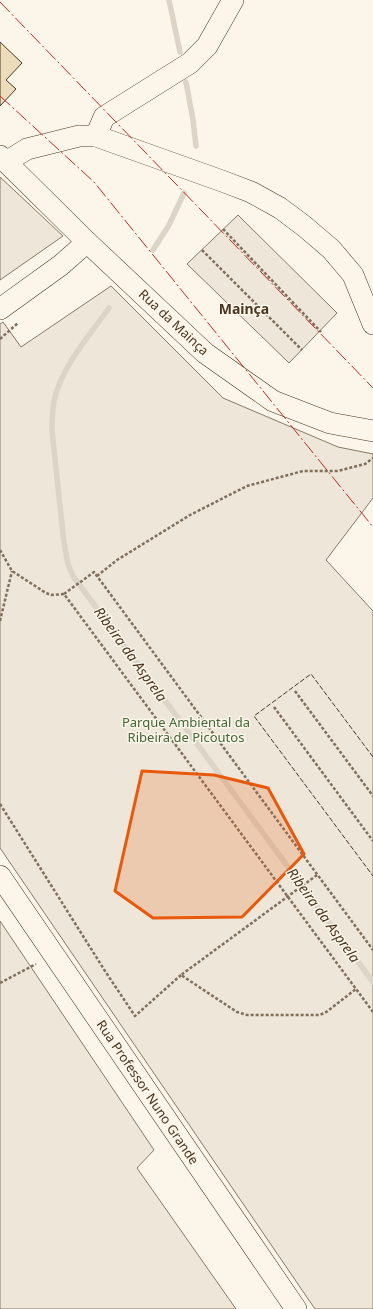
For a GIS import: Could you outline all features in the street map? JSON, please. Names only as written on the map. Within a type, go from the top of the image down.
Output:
[{"type":"street","points":[[96,136],[104,117],[190,63],[207,46],[233,0]]},
{"type":"street","name":"Rua da Mainça","points":[[373,324],[353,275],[331,249],[280,208],[251,192],[222,180],[96,136],[79,136],[27,149],[3,159],[87,242],[205,353],[273,400],[330,423],[373,431]]},
{"type":"street","points":[[0,309],[61,265],[87,242]]},
{"type":"street","name":"Rua Professor Nuno Grande","points":[[0,876],[296,1309]]},
{"type":"path","points":[[223,229],[321,332]]},
{"type":"path","points":[[202,250],[302,350]]},
{"type":"path","points":[[0,339],[18,323]]},
{"type":"path","points":[[97,576],[117,560],[190,515],[247,486],[303,471],[338,471],[365,464],[373,458]]},
{"type":"path","points":[[0,550],[12,571],[51,595],[64,594],[94,572],[373,950]]},
{"type":"path","points":[[0,622],[12,571]]},
{"type":"path","points":[[64,594],[373,1012]]},
{"type":"path","points":[[295,691],[373,796]]},
{"type":"path","points":[[274,708],[373,841]]},
{"type":"path","points":[[0,804],[105,971],[136,1016],[181,975],[317,875]]},
{"type":"path","points":[[0,983],[54,955]]},
{"type":"path","points":[[181,975],[237,1012],[247,1015],[318,1015],[325,1013],[356,989]]},
{"type":"highlighted area","points":[[142,771],[214,775],[268,788],[304,854],[242,917],[153,918],[115,891]]},
{"type":"green space","points":[[0,177],[63,236],[0,280]]},
{"type":"green space","points":[[238,215],[337,313],[289,363],[187,264]]},
{"type":"green space","name":"Parque Ambiental da Ribeira de Picoutos","points":[[111,286],[223,398],[338,447],[373,454],[373,498],[326,560],[373,611],[373,1309],[315,1309],[0,848],[0,324],[3,322],[21,347]]},
{"type":"green space","points":[[0,921],[154,1150],[137,1168],[236,1309],[0,1309]]},
{"type":"building","points":[[0,42],[22,63],[6,80],[16,89],[0,106]]},
{"type":"waterway","name":"Ribeira da Asprela","points":[[169,0],[180,52]]},
{"type":"waterway","name":"Ribeira da Asprela","points":[[186,82],[196,146]]},
{"type":"waterway","name":"Ribeira da Asprela","points":[[153,250],[169,225],[184,193]]},
{"type":"waterway","name":"Ribeira da Asprela","points":[[109,308],[69,364],[58,388],[53,405],[52,431],[64,543],[68,564],[73,576],[373,982]]},
{"type":"fence","points":[[373,757],[311,674],[254,716],[373,876]]},
{"type":"power","points":[[0,2],[373,388]]},
{"type":"power","points":[[0,96],[94,182],[373,527]]},
{"type":"district","name":"Mainça","points":[[244,308]]}]
